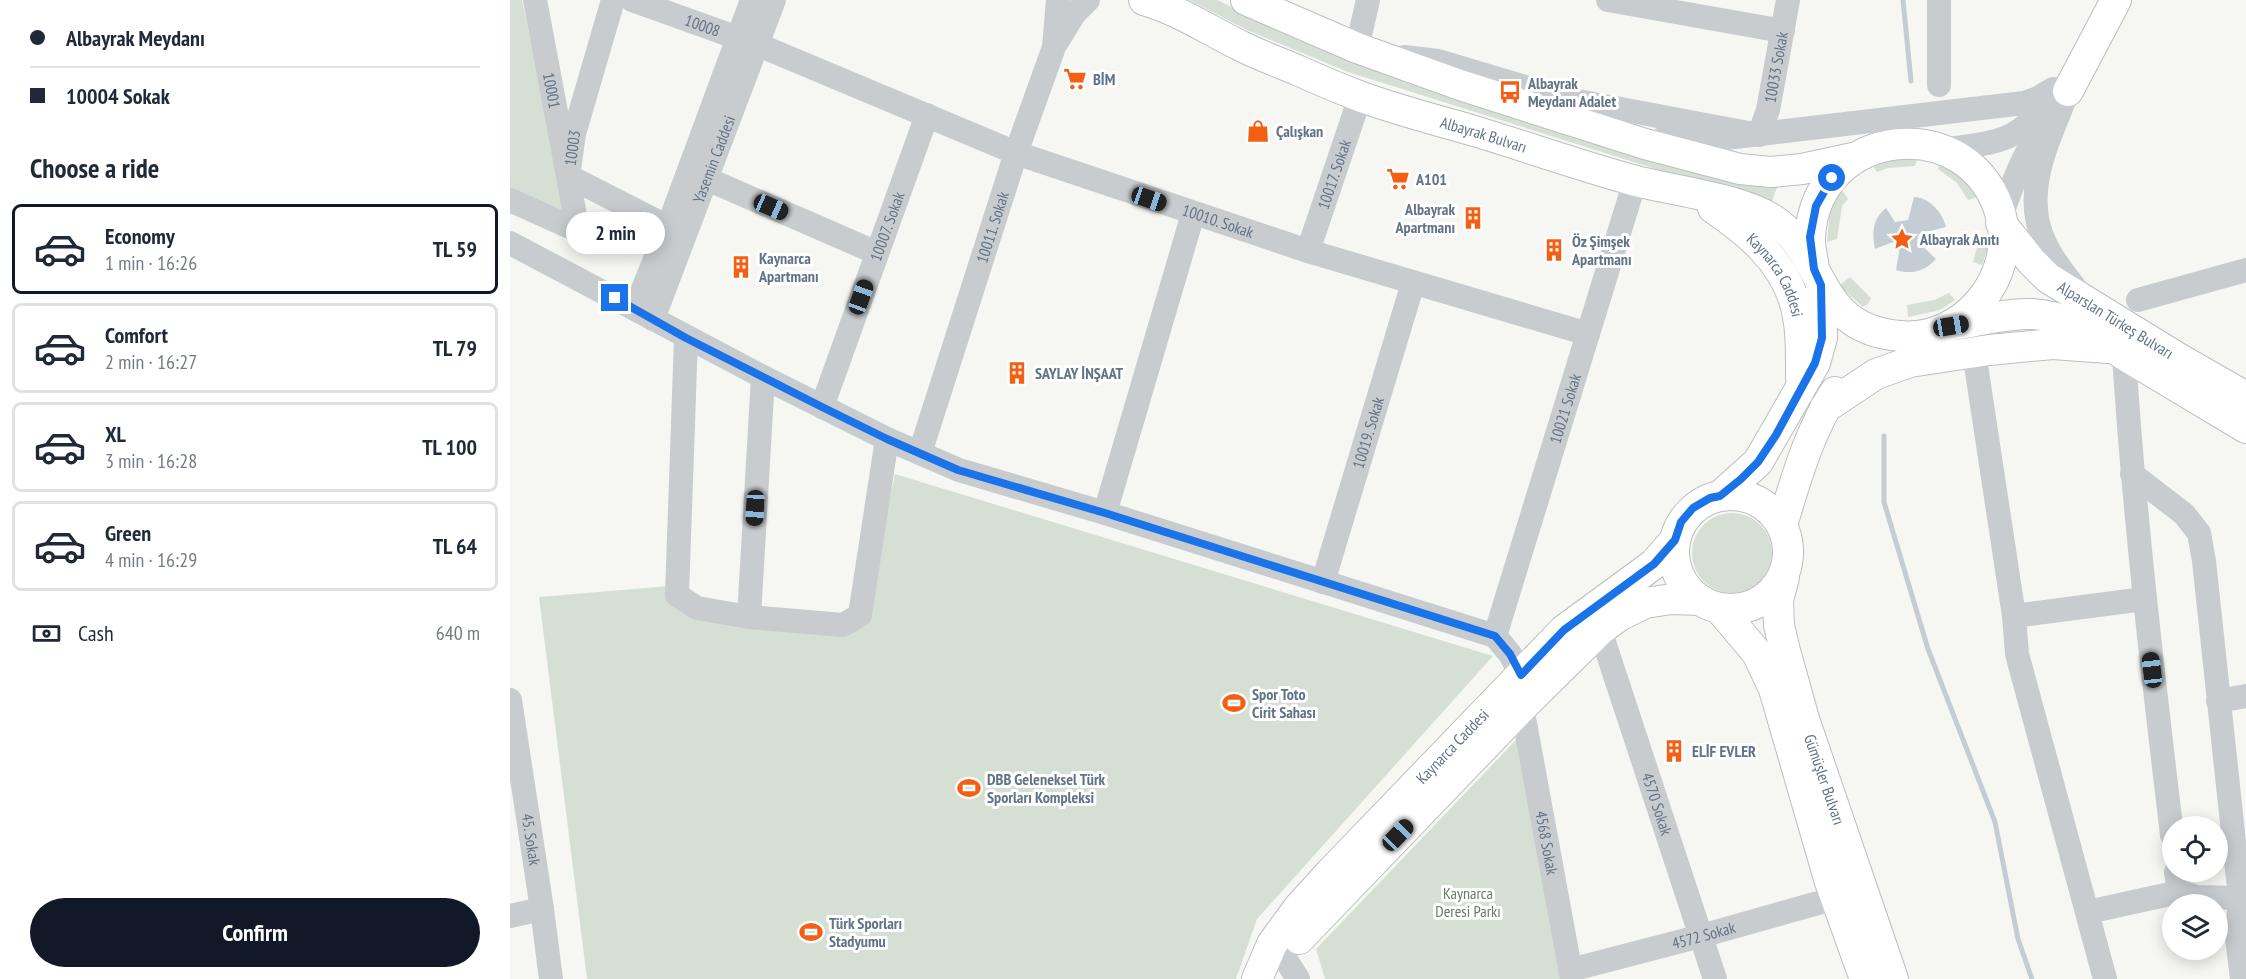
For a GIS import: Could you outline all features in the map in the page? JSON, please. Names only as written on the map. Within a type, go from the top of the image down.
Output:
[{"type":"main road","name":"Albayrak Bulvarı","points":[[1144,0],[1177,11],[1243,48],[1360,96],[1635,181],[1735,205],[1772,219],[1796,242],[1818,277]]},
{"type":"main road","points":[[1246,0],[1390,60],[1645,144],[1754,172],[1803,169],[1856,157],[1884,145],[1914,143],[1944,150],[1970,166],[1989,189],[2001,220],[2003,249],[1995,280],[1977,306],[1951,326],[1928,334],[1902,337],[1881,346],[1860,361],[1841,383],[1825,408],[1804,455],[1782,525],[1787,538],[1789,557],[1784,577]]},
{"type":"main road","points":[[2061,90],[2099,0]]},
{"type":"main road","points":[[2061,90],[2116,0]]},
{"type":"main road","points":[[1856,157],[1832,178],[1816,206],[1810,237],[1818,277],[1835,306],[1854,322],[1878,332],[1902,337]]},
{"type":"main road","name":"Kaynarca Caddesi","points":[[1694,194],[1750,234],[1786,281],[1795,302],[1799,327],[1802,388]]},
{"type":"main road","name":"Alparslan Türkeş Bulvarı","points":[[2001,220],[2031,261],[2048,278],[2246,397]]},
{"type":"main road","name":"Kaynarca Caddesi","points":[[1720,496],[1758,462],[1815,363],[1822,338],[1818,277]]},
{"type":"main road","name":"Alparslan Türkeş Bulvarı","points":[[1951,326],[2016,315],[2046,316],[2084,328],[2246,428]]},
{"type":"main road","name":"Alparslan Türkeş Bulvarı","points":[[1825,408],[1876,374],[1910,362],[1974,352],[2053,344],[2121,352]]},
{"type":"main road","name":"Kaynarca Caddesi","points":[[1709,604],[1689,591],[1678,576],[1674,558],[1675,540],[1681,522],[1693,508],[1710,498],[1729,494],[1749,497],[1766,506],[1782,525]]},
{"type":"main road","name":"Kaynarca Caddesi","points":[[1257,979],[1272,944],[1299,907],[1330,873],[1564,630],[1654,564],[1675,540]]},
{"type":"main road","name":"Kaynarca Caddesi","points":[[1287,973],[1302,934],[1600,630],[1619,616],[1645,603],[1672,599],[1739,609],[1756,604],[1772,593],[1784,577]]},
{"type":"main road","name":"Gümüşler Bulvarı","points":[[1784,577],[1778,600],[1779,625],[1784,647],[1804,719],[1893,979]]},
{"type":"main road","name":"Gümüşler Bulvarı","points":[[1709,604],[1757,653],[1774,689],[1836,898],[1865,979]]},
{"type":"street","name":"10001","points":[[535,0],[567,176]]},
{"type":"street","name":"10003","points":[[510,200],[570,227],[577,227],[567,176],[574,134],[613,0]]},
{"type":"street","name":"10008","points":[[632,0],[747,41]]},
{"type":"street","name":"Yasemin Caddesi","points":[[644,314],[707,178],[747,41],[752,0]]},
{"type":"street","name":"Yasemin Caddesi","points":[[644,314],[668,227],[747,41],[774,0]]},
{"type":"street","points":[[1047,0],[1054,46]]},
{"type":"street","name":"10011. Sokak","points":[[920,453],[1016,153],[1054,46],[1058,0]]},
{"type":"street","points":[[1054,46],[1074,14],[1088,0]]},
{"type":"street","points":[[1357,48],[1368,0]]},
{"type":"street","points":[[1608,0],[1783,31]]},
{"type":"street","name":"10033 Sokak","points":[[1759,135],[1768,110],[1788,0]]},
{"type":"street","points":[[1939,0],[1939,85]]},
{"type":"street","name":"10010. Sokak","points":[[747,41],[1016,153],[1308,251],[1588,334]]},
{"type":"street","points":[[1390,60],[1403,57],[1438,61],[1562,98],[1759,135]]},
{"type":"street","points":[[1610,133],[1696,141],[1759,135],[2024,103],[2061,90]]},
{"type":"street","points":[[1944,150],[1994,142],[2008,136],[2025,125],[2061,90]]},
{"type":"street","points":[[2001,220],[2028,146],[2061,90]]},
{"type":"street","points":[[2061,90],[2038,173],[2035,189],[2036,205],[2044,241],[2054,259],[2087,303]]},
{"type":"street","name":"10017. Sokak","points":[[1308,251],[1360,96]]},
{"type":"street","points":[[1524,105],[1562,98]]},
{"type":"street","name":"10007. Sokak","points":[[822,407],[927,115]]},
{"type":"street","points":[[567,176],[668,227]]},
{"type":"street","points":[[707,178],[877,253]]},
{"type":"street","name":"10021 Sokak","points":[[1495,636],[1635,181]]},
{"type":"street","points":[[1105,513],[1193,214]]},
{"type":"street","points":[[510,243],[686,338],[822,407],[958,470],[1105,513],[1495,636],[1510,654],[1521,675]]},
{"type":"street","points":[[2138,300],[2242,275]]},
{"type":"street","name":"10019. Sokak","points":[[1323,582],[1413,284]]},
{"type":"street","points":[[686,338],[677,595],[697,608],[749,617],[843,625],[860,615],[887,439]]},
{"type":"street","points":[[1974,352],[2018,654],[2069,854],[2088,912],[2104,979]]},
{"type":"street","points":[[2121,352],[2144,599],[2170,816]]},
{"type":"street","points":[[749,617],[763,377]]},
{"type":"street","points":[[2132,474],[2184,514],[2199,533],[2243,901],[2237,938],[2242,979]]},
{"type":"street","points":[[2014,616],[2144,599]]},
{"type":"street","name":"4570 Sokak","points":[[1600,630],[1715,979]]},
{"type":"street","points":[[2218,701],[2246,696]]},
{"type":"street","name":"45. Sokak","points":[[510,700],[516,777],[542,909],[551,979]]},
{"type":"street","name":"4568 Sokak","points":[[1522,707],[1571,975]]},
{"type":"street","points":[[2088,912],[2178,882],[2198,897],[2243,901]]},
{"type":"street","name":"4572 Sokak","points":[[1571,975],[1836,898]]},
{"type":"street","points":[[510,916],[542,909]]},
{"type":"green space","points":[[510,0],[522,0],[565,206],[564,213],[510,191]]},
{"type":"green space","points":[[1189,0],[1218,0],[1254,19],[1778,185],[1771,203],[1672,174],[1348,72],[1247,30]]},
{"type":"green space","points":[[1918,156],[1915,166],[1888,168],[1877,172],[1871,163]]},
{"type":"green space","points":[[1942,161],[1960,173],[1978,197],[1968,200],[1957,183],[1938,169]]},
{"type":"green space","points":[[1841,189],[1848,199],[1842,206],[1837,239],[1827,242],[1830,210]]},
{"type":"green space","points":[[1980,236],[1989,236],[1989,245],[1982,265],[1973,262]]},
{"type":"green space","points":[[1850,277],[1871,298],[1863,307],[1840,285]]},
{"type":"green space","points":[[1949,293],[1955,300],[1940,310],[1908,317],[1907,305],[1934,300]]},
{"type":"green space","name":"DBB Geleneksel Türk Sporları Kompleksi","points":[[895,474],[1493,656],[1257,919],[1236,979],[587,979],[539,597],[669,586],[706,617],[862,625]]},
{"type":"green space","points":[[1732,513],[1747,516],[1760,525],[1769,538],[1772,553],[1769,568],[1760,581],[1747,590],[1732,593],[1717,590],[1704,581],[1695,568],[1692,553],[1695,538],[1704,525],[1717,516]]},
{"type":"green space","name":"Kaynarca Deresi Parkı","points":[[1517,739],[1560,979],[1325,979],[1316,949]]},
{"type":"shaded area","points":[[1914,197],[1930,203],[1942,216],[1946,227],[1919,234],[1917,241],[1936,259],[1918,271],[1907,272],[1896,270],[1900,247],[1893,242],[1875,249],[1873,237],[1874,227],[1881,212],[1886,208],[1895,222],[1908,220]]},
{"type":"waterway","points":[[1903,0],[1911,81]]},
{"type":"waterway","points":[[1884,436],[1884,502],[1928,649],[1995,822],[2018,939],[2032,979]]},
{"type":"place","name":"BİM","points":[[1075,79]]},
{"type":"place","name":"Albayrak Meydanı Adalet","points":[[1510,92]]},
{"type":"place","name":"Çalışkan","points":[[1258,131]]},
{"type":"place","name":"A101","points":[[1398,179]]},
{"type":"place","name":"Albayrak Apartmanı","points":[[1473,218]]},
{"type":"place","name":"Albayrak Anıtı","points":[[1902,239]]},
{"type":"place","name":"Öz Şimşek Apartmanı","points":[[1554,250]]},
{"type":"place","name":"Kaynarca Apartmanı","points":[[741,267]]},
{"type":"place","name":"SAYLAY İNŞAAT","points":[[1017,373]]},
{"type":"place","name":"Spor Toto Cirit Sahası","points":[[1234,703]]},
{"type":"place","name":"ELİF EVLER","points":[[1674,751]]},
{"type":"place","name":"DBB Geleneksel Türk Sporları Kompleksi","points":[[969,788]]},
{"type":"place","name":"Türk Sporları Stadyumu","points":[[811,932]]},
{"type":"route","points":[[615,298],[686,338],[822,407],[958,470],[1105,513],[1495,636],[1510,654],[1521,675],[1564,630],[1654,564],[1675,540],[1681,522],[1693,508],[1710,498],[1720,496],[1741,479],[1758,462],[1776,435],[1815,363],[1822,338],[1821,285],[1814,269],[1810,237],[1816,206],[1832,178]]}]
